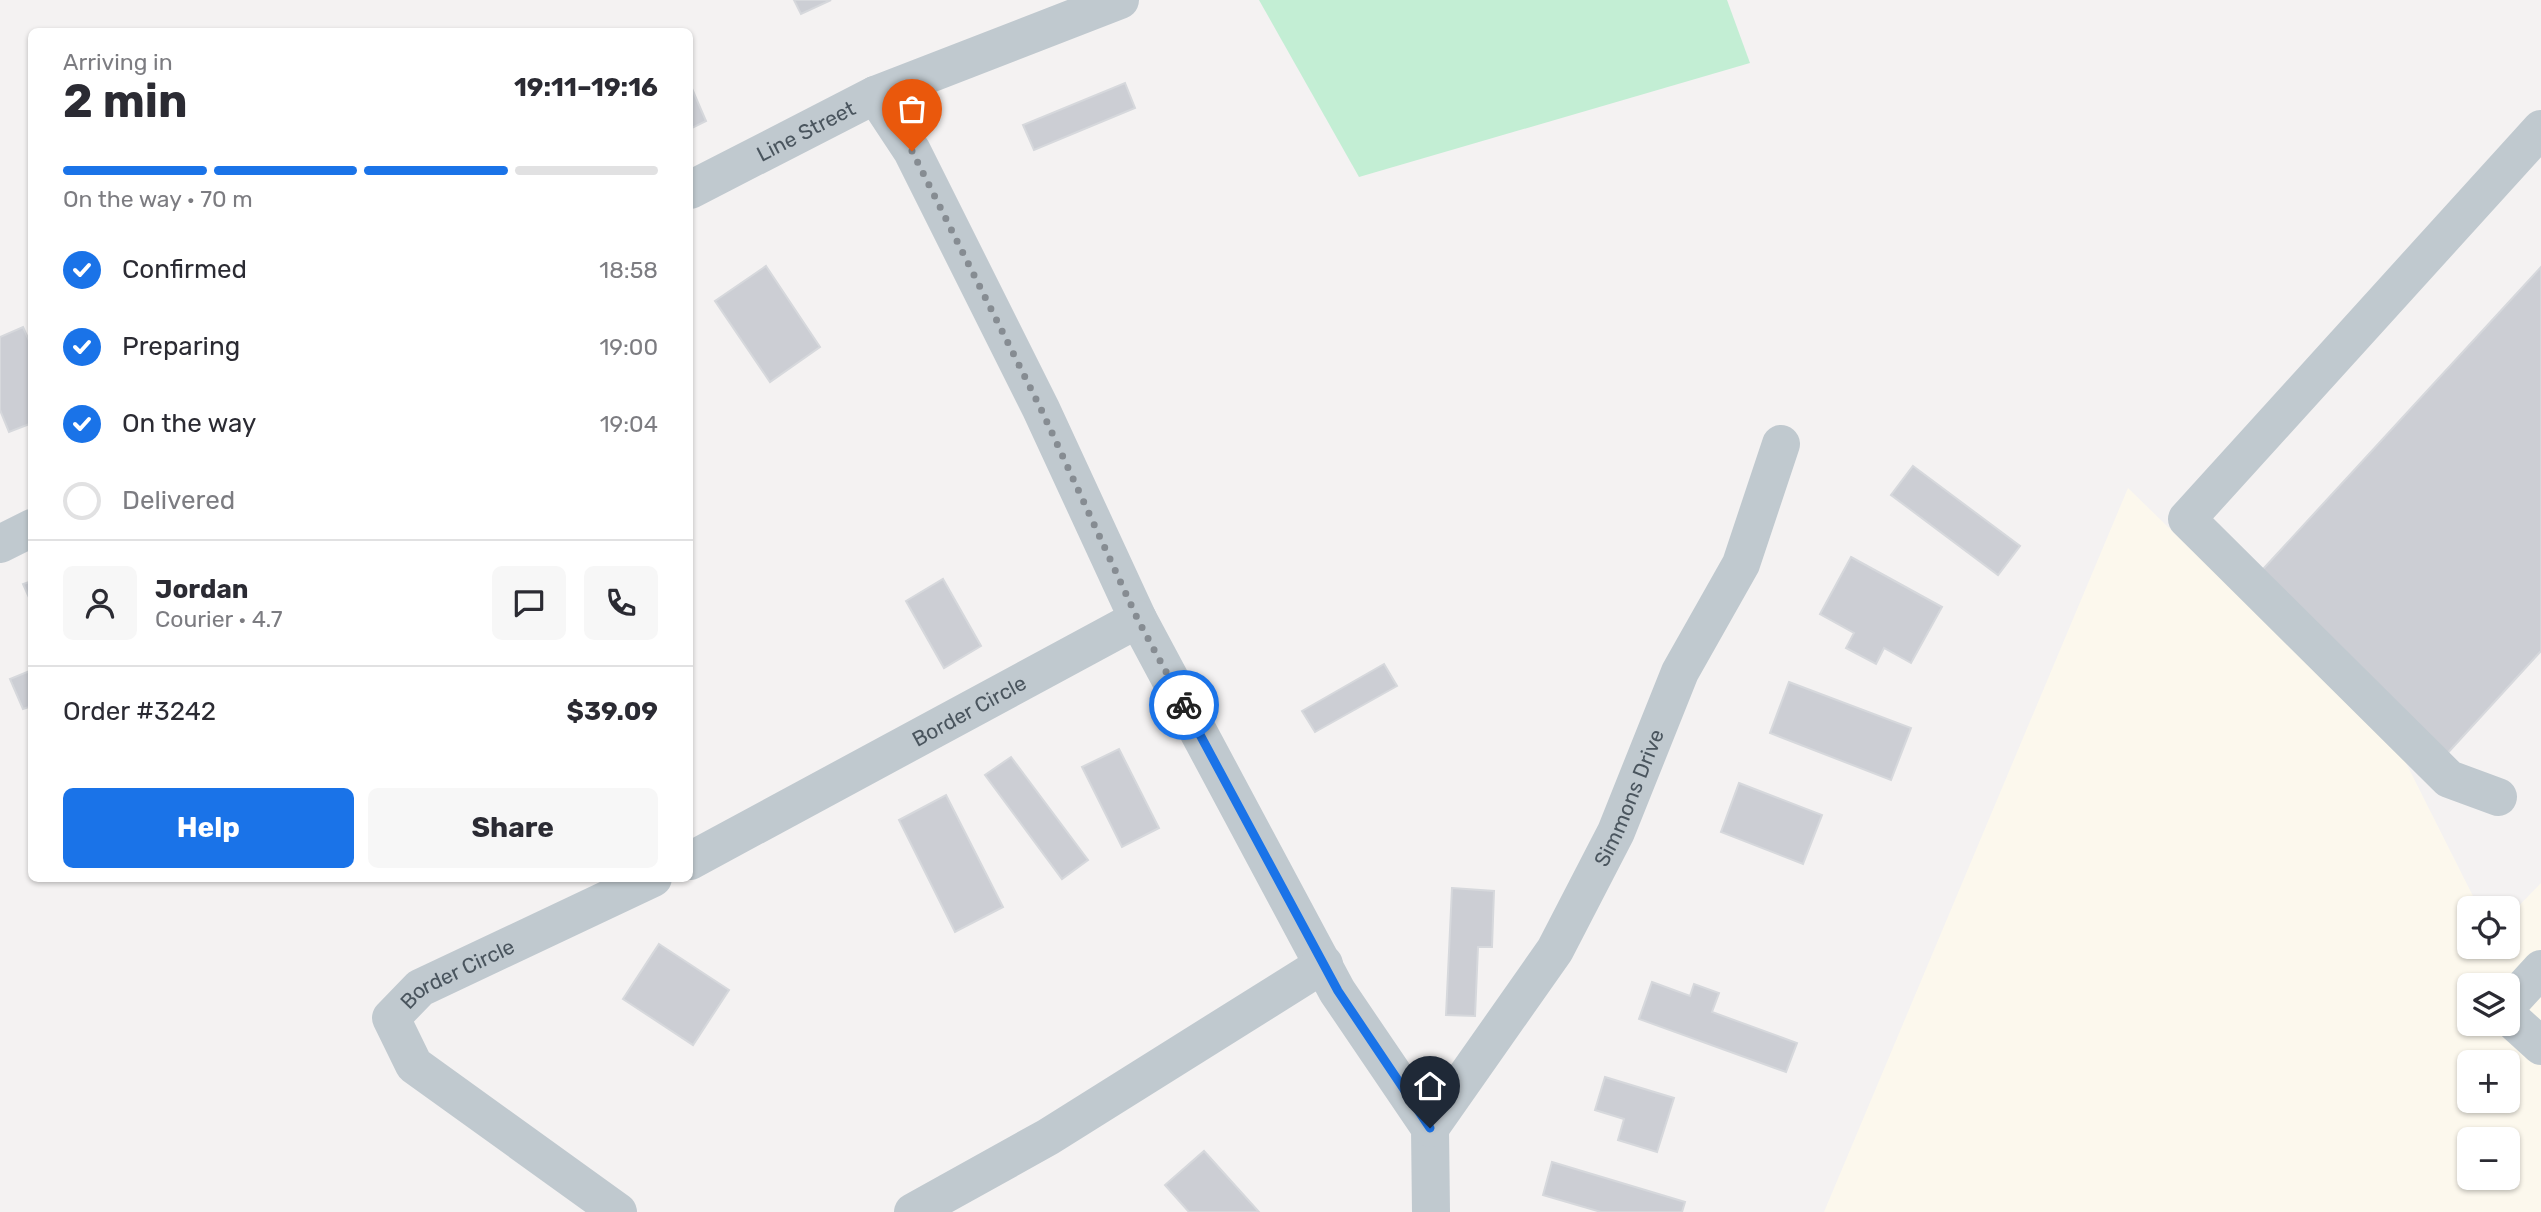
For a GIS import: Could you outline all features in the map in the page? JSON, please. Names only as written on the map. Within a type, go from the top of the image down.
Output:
[{"type":"street","name":"Line Street","points":[[693,188],[875,95],[1120,0]]},
{"type":"street","points":[[875,95],[912,151],[949,223],[1041,409],[1138,620],[1338,991],[1430,1128],[1431,1212]]},
{"type":"street","points":[[2498,797],[2449,779],[2187,519],[2541,129]]},
{"type":"street","name":"Simmons Drive","points":[[1430,1128],[1555,950],[1616,832],[1680,672],[1741,564],[1781,444]]},
{"type":"street","points":[[0,544],[28,530]]},
{"type":"street","name":"Border Circle","points":[[693,859],[1138,620]]},
{"type":"street","name":"Border Circle","points":[[618,1212],[414,1065],[391,1018],[420,988],[645,882]]},
{"type":"street","points":[[913,1212],[1048,1137],[1324,964]]},
{"type":"street","points":[[2520,992],[2541,969]]},
{"type":"street","points":[[2520,1027],[2541,1046]]},
{"type":"shaded area","points":[[2128,488],[2402,755],[2473,896],[2457,896],[2457,959],[2520,959],[2520,905],[2541,883],[2541,1212],[1824,1212]]},
{"type":"green space","points":[[1259,0],[1727,0],[1750,63],[1359,177]]},
{"type":"building","points":[[794,0],[831,0],[801,14]]},
{"type":"building","points":[[1125,83],[1135,108],[1034,150],[1023,125]]},
{"type":"building","points":[[693,91],[706,121],[693,128]]},
{"type":"building","points":[[766,266],[820,347],[770,382],[715,301]]},
{"type":"building","points":[[2541,267],[2541,651],[2444,757],[2253,580]]},
{"type":"building","points":[[23,327],[28,338],[28,425],[9,432],[0,410],[0,337]]},
{"type":"building","points":[[1913,466],[2020,546],[1998,575],[1891,495]]},
{"type":"building","points":[[1851,557],[1942,607],[1911,663],[1884,648],[1876,664],[1846,648],[1854,633],[1820,614]]},
{"type":"building","points":[[943,579],[981,646],[944,668],[906,601]]},
{"type":"building","points":[[28,582],[28,595],[23,584]]},
{"type":"building","points":[[1384,664],[1397,686],[1315,732],[1302,711]]},
{"type":"building","points":[[28,672],[28,707],[23,709],[10,679]]},
{"type":"building","points":[[1789,682],[1911,728],[1891,780],[1770,733]]},
{"type":"building","points":[[1119,749],[1159,828],[1122,847],[1082,767]]},
{"type":"building","points":[[1011,757],[1088,860],[1062,879],[985,775]]},
{"type":"building","points":[[1739,783],[1822,815],[1803,864],[1721,832]]},
{"type":"building","points":[[946,795],[1003,907],[955,932],[899,820]]},
{"type":"building","points":[[1452,888],[1494,891],[1492,947],[1478,947],[1475,1016],[1446,1015]]},
{"type":"building","points":[[659,944],[729,990],[693,1045],[623,999]]},
{"type":"building","points":[[1652,982],[1690,996],[1694,984],[1719,993],[1712,1012],[1797,1043],[1786,1072],[1639,1019]]},
{"type":"building","points":[[1605,1077],[1674,1098],[1657,1152],[1618,1140],[1624,1119],[1595,1110]]},
{"type":"building","points":[[1204,1151],[1259,1212],[1189,1212],[1165,1185]]},
{"type":"building","points":[[1552,1162],[1685,1202],[1682,1212],[1601,1212],[1543,1195]]},
{"type":"way so far","points":[[912,151],[1041,409],[1138,620],[1184,705]]},
{"type":"route","points":[[1184,705],[1338,991],[1430,1128]]}]
